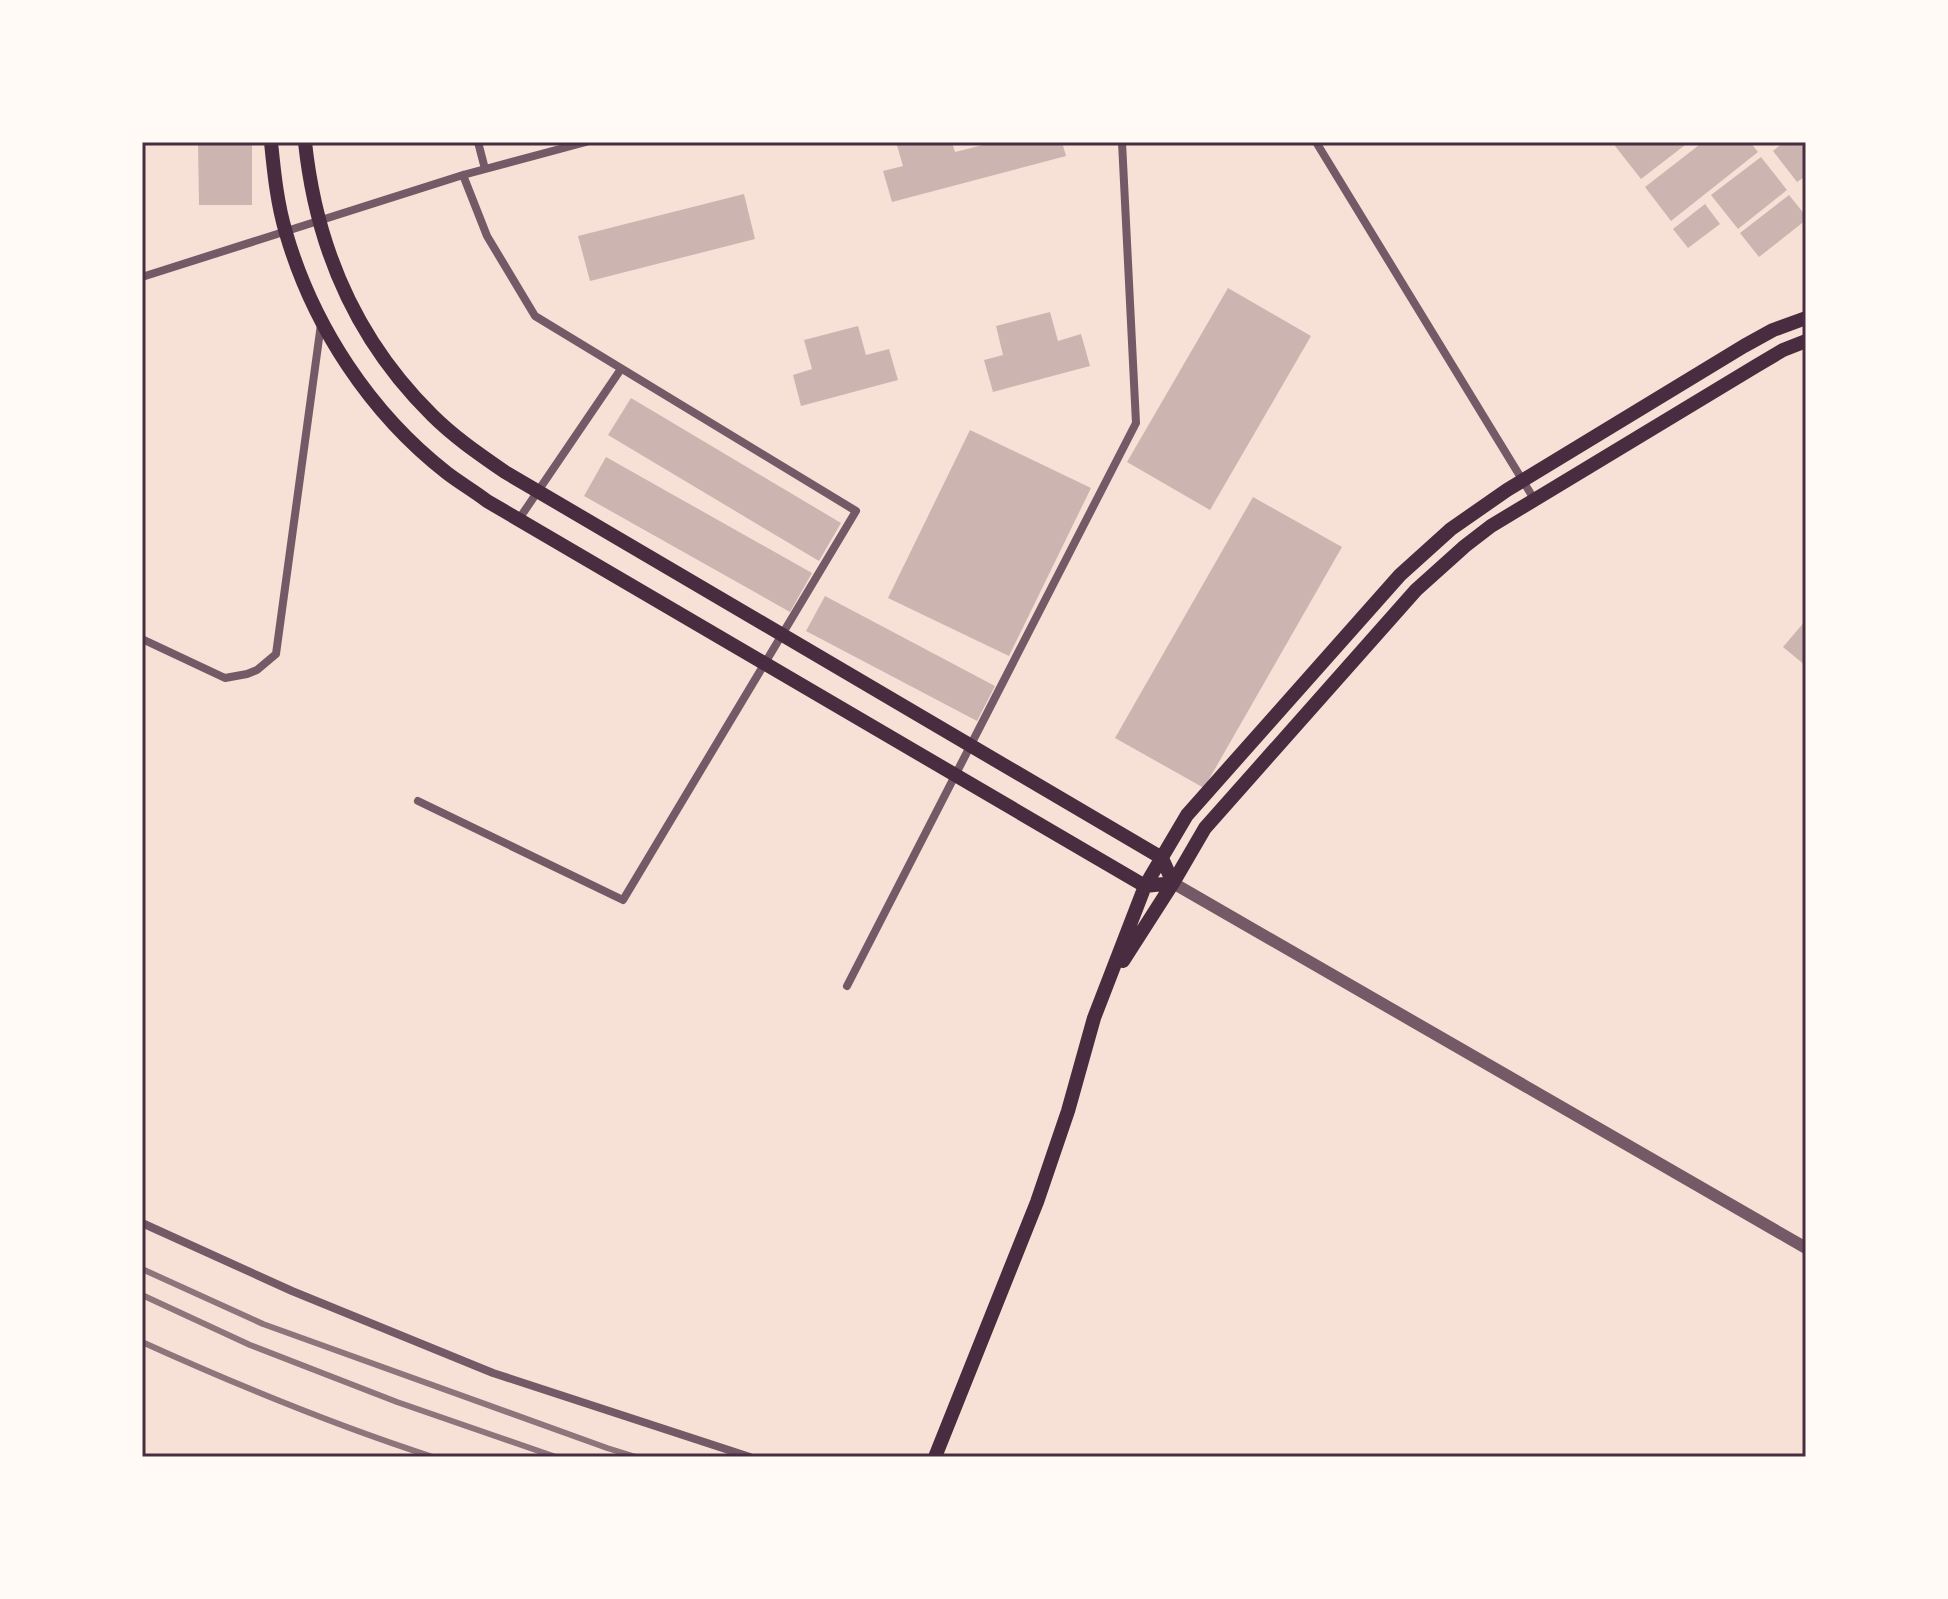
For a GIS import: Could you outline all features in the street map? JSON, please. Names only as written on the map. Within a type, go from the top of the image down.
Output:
[{"type":"main road","points":[[271,142],[275,183],[285,231],[321,322],[346,365],[376,404],[410,440],[447,472],[487,501],[1145,886],[1173,883]]},
{"type":"main road","points":[[305,142],[308,178],[318,222],[332,265],[351,307],[402,383],[467,446],[505,472],[1162,858],[1173,883]]},
{"type":"main road","points":[[935,1457],[1054,1157],[1094,1018],[1145,886],[1187,815],[1400,575],[1451,529],[1478,508],[1744,346],[1773,330],[1806,318]]},
{"type":"main road","points":[[1105,989],[1205,828],[1416,590],[1465,546],[1534,499],[1783,350],[1806,341]]},
{"type":"street","points":[[478,142],[485,169]]},
{"type":"street","points":[[142,277],[463,175],[586,142]]},
{"type":"street","points":[[847,986],[1136,423],[1122,142]]},
{"type":"street","points":[[1316,142],[1534,499]]},
{"type":"street","points":[[418,801],[623,900],[856,511],[535,316],[487,236],[463,175]]},
{"type":"street","points":[[142,639],[225,678],[257,670],[276,654],[321,322]]},
{"type":"street","points":[[519,519],[621,369]]},
{"type":"street","points":[[1173,883],[1806,1248]]},
{"type":"street","points":[[142,1223],[292,1291],[493,1373],[750,1457]]},
{"type":"building","points":[[198,142],[252,142],[252,205],[199,205]]},
{"type":"building","points":[[896,142],[952,142],[955,152],[983,145],[983,142],[1062,142],[1066,156],[892,202],[883,171],[903,166]]},
{"type":"building","points":[[1620,142],[1689,142],[1641,179],[1615,146]]},
{"type":"building","points":[[1703,142],[1750,142],[1758,152],[1671,221],[1645,187]]},
{"type":"building","points":[[1784,142],[1806,142],[1806,176],[1797,182],[1773,151]]},
{"type":"building","points":[[1761,157],[1787,190],[1738,229],[1711,195]]},
{"type":"building","points":[[744,194],[755,239],[590,281],[578,236]]},
{"type":"building","points":[[1789,195],[1806,220],[1759,257],[1740,233]]},
{"type":"building","points":[[1705,204],[1720,224],[1688,248],[1673,229]]},
{"type":"building","points":[[1228,288],[1311,336],[1210,510],[1127,462]]},
{"type":"building","points":[[1050,312],[1058,341],[1081,334],[1090,366],[993,392],[984,360],[1003,355],[996,326]]},
{"type":"building","points":[[858,326],[866,355],[889,349],[898,380],[801,406],[793,375],[812,369],[804,340]]},
{"type":"building","points":[[631,398],[841,523],[819,561],[608,435]]},
{"type":"building","points":[[970,430],[1091,488],[1009,656],[888,598]]},
{"type":"building","points":[[606,457],[812,573],[790,612],[584,496]]},
{"type":"building","points":[[1253,497],[1342,547],[1204,788],[1115,738]]},
{"type":"building","points":[[825,596],[995,686],[977,721],[806,631]]},
{"type":"building","points":[[1806,620],[1806,666],[1783,647]]},
{"type":"railway","points":[[142,1269],[263,1324],[636,1457]]},
{"type":"railway","points":[[142,1295],[250,1345],[397,1402],[556,1457]]},
{"type":"railway","points":[[142,1342],[286,1404],[433,1457]]}]
